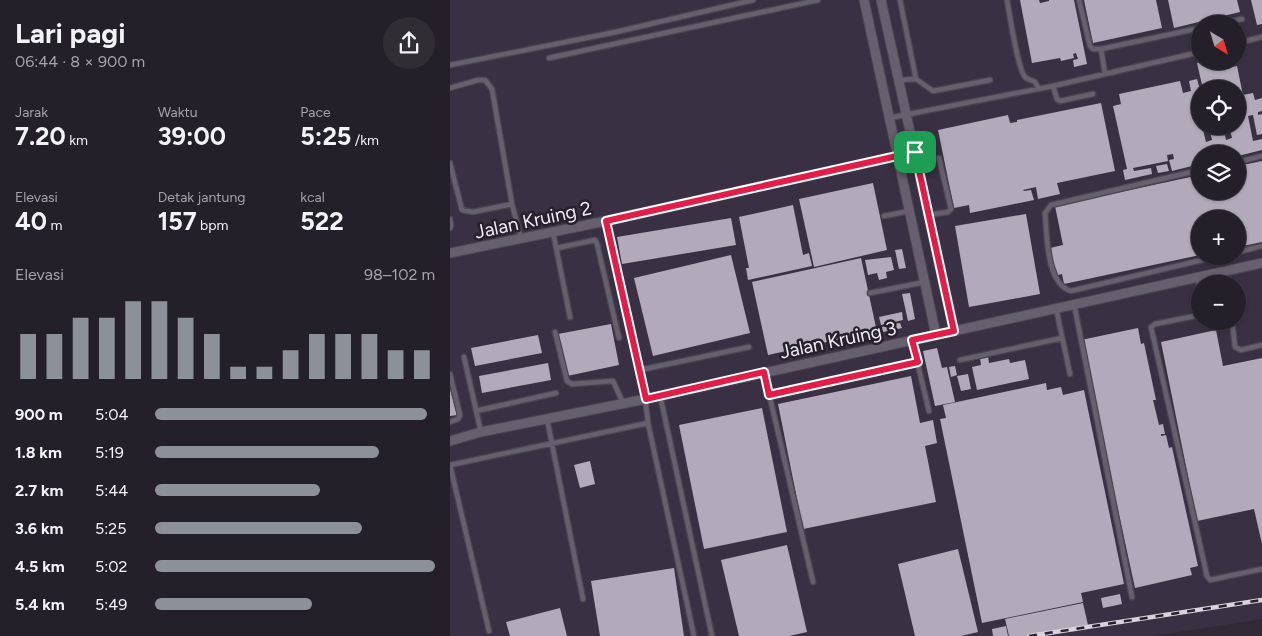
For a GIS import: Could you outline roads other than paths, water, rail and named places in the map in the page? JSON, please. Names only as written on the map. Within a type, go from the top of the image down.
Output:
[{"type":"street","points":[[864,0],[936,335]]},
{"type":"street","points":[[881,0],[954,331]]},
{"type":"street","name":"Jalan Kruing 2","points":[[450,253],[606,221],[915,152]]},
{"type":"street","name":"Jalan Kruing 3","points":[[1206,275],[1262,263]]},
{"type":"street","name":"Jalan Kruing 3","points":[[450,441],[481,432],[660,396],[1191,278]]},
{"type":"lane","points":[[450,65],[616,32],[753,0]]},
{"type":"lane","points":[[549,58],[816,0]]},
{"type":"lane","points":[[900,0],[916,79]]},
{"type":"lane","points":[[1007,0],[1024,75],[1035,82],[1039,89]]},
{"type":"lane","points":[[1079,0],[1090,47],[1093,50],[1191,30]]},
{"type":"lane","points":[[656,22],[659,35]]},
{"type":"lane","points":[[616,32],[618,43]]},
{"type":"lane","points":[[1246,41],[1262,37]]},
{"type":"lane","points":[[1101,49],[1105,74]]},
{"type":"lane","points":[[889,118],[1039,89],[1191,54]]},
{"type":"lane","points":[[899,80],[916,79],[933,91],[990,80]]},
{"type":"lane","points":[[450,88],[478,80],[485,80],[492,89],[520,239]]},
{"type":"lane","points":[[1053,86],[1057,99],[1060,101],[1093,94]]},
{"type":"lane","points":[[1246,160],[1262,156]]},
{"type":"lane","points":[[929,215],[951,210],[939,158]]},
{"type":"lane","points":[[450,163],[462,210],[473,212],[512,204]]},
{"type":"lane","points":[[1191,172],[1051,205],[1045,213],[1054,276],[1063,287],[1072,290],[1191,262]]},
{"type":"lane","points":[[884,216],[909,211]]},
{"type":"lane","points":[[450,219],[450,228]]},
{"type":"lane","points":[[606,221],[640,370],[646,399],[648,423],[694,636]]},
{"type":"lane","points":[[553,232],[570,317]]},
{"type":"lane","points":[[557,248],[595,240],[618,338]]},
{"type":"lane","points":[[1246,250],[1262,246]]},
{"type":"lane","points":[[870,293],[925,282]]},
{"type":"lane","points":[[1074,304],[1132,597]]},
{"type":"lane","points":[[1056,308],[1070,374]]},
{"type":"lane","points":[[1191,318],[1155,324],[1151,327],[1207,576],[1210,580],[1262,569]]},
{"type":"lane","points":[[1233,330],[1235,347],[1238,349],[1262,345]]},
{"type":"lane","points":[[555,332],[566,381],[572,384],[613,381],[623,403]]},
{"type":"lane","points":[[960,360],[1062,338]]},
{"type":"lane","points":[[912,340],[929,411]]},
{"type":"lane","points":[[640,370],[749,347]]},
{"type":"lane","points":[[464,357],[481,432]]},
{"type":"lane","points":[[769,395],[918,362]]},
{"type":"lane","points":[[764,372],[813,582]]},
{"type":"lane","points":[[450,374],[460,415],[458,419],[450,422]]},
{"type":"lane","points":[[476,412],[556,393]]},
{"type":"lane","points":[[660,396],[712,636]]},
{"type":"lane","points":[[547,419],[583,599]]},
{"type":"lane","points":[[489,631],[450,465],[648,423]]},
{"type":"railway","points":[[1029,636],[1262,600]]}]
